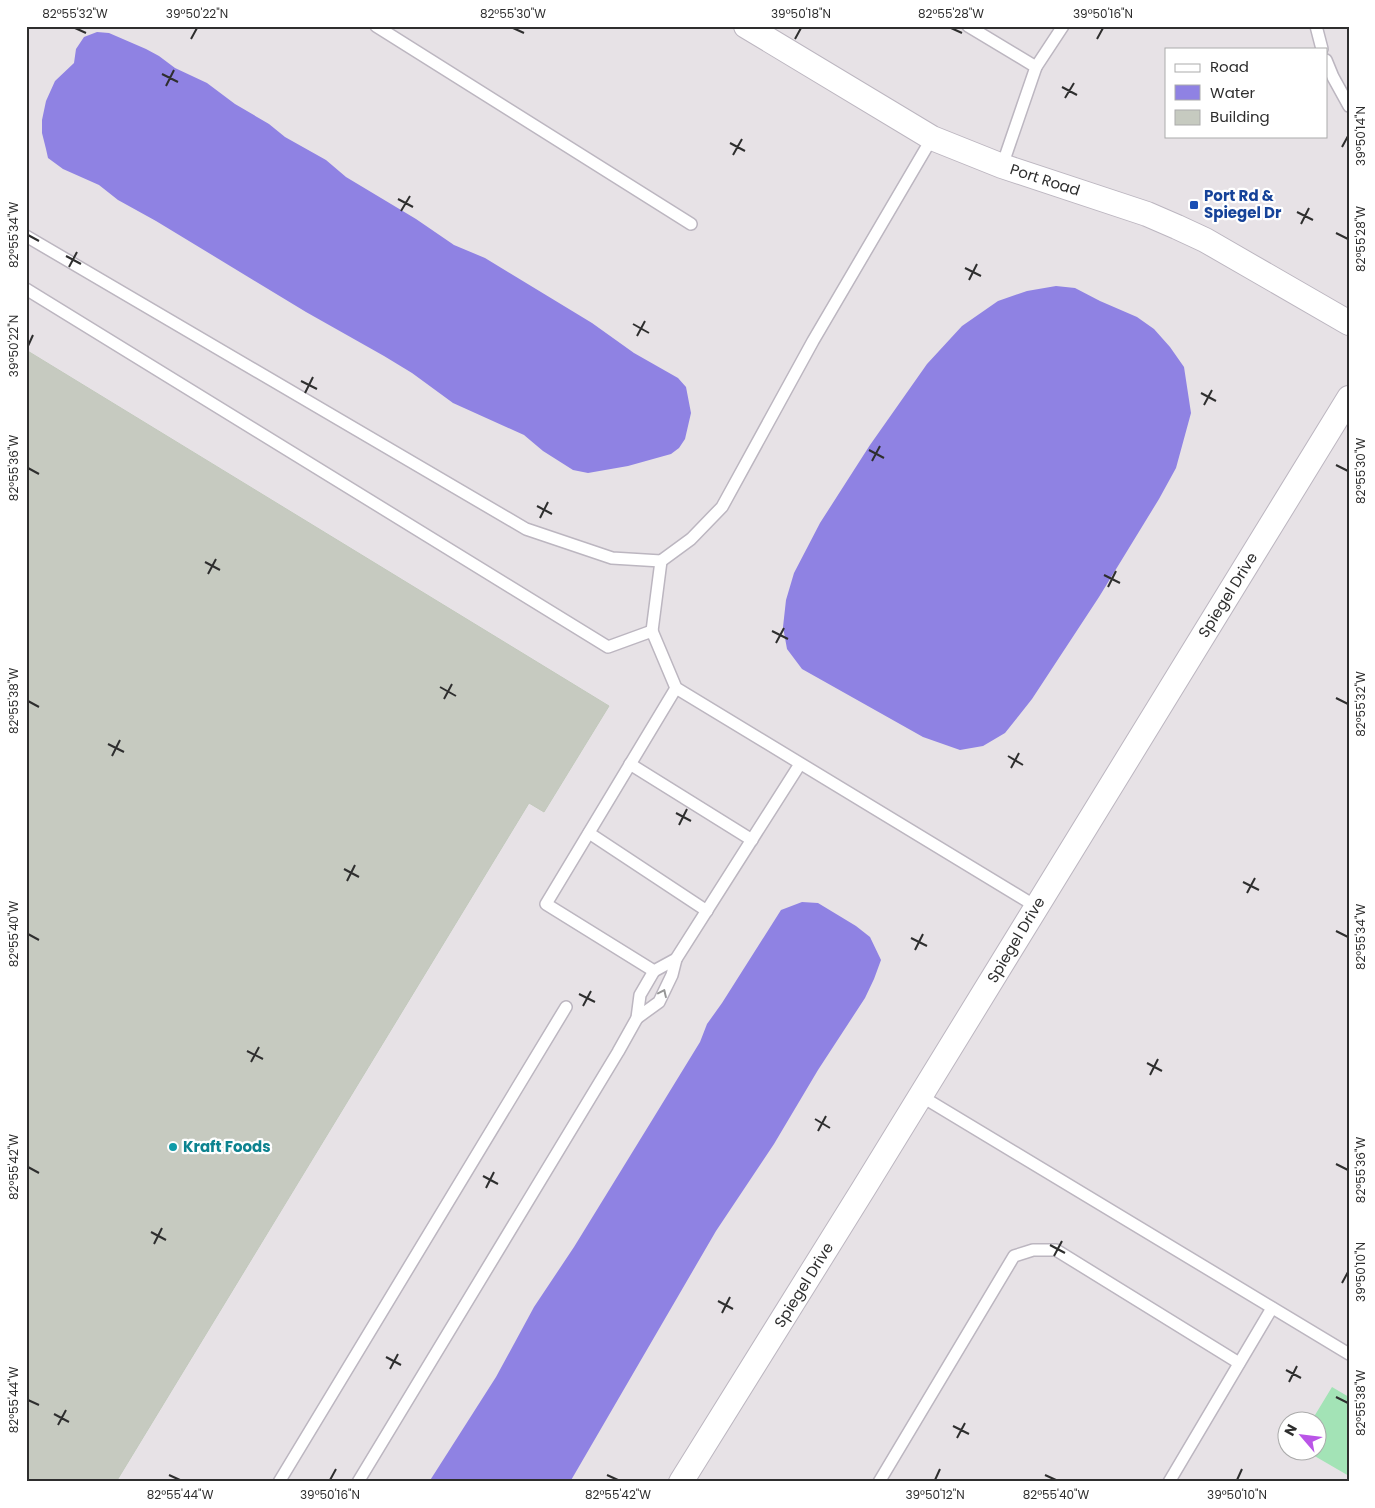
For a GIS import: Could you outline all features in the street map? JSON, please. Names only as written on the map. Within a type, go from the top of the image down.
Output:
[{"type":"street","name":"Port Road","points":[[746,26],[932,138],[1002,166],[1147,214],[1177,227],[1205,240],[1349,323]]},
{"type":"street","name":"Spiegel Drive","points":[[682,1482],[1349,398]]},
{"type":"lane","points":[[376,26],[691,224]]},
{"type":"lane","points":[[968,26],[1036,68]]},
{"type":"lane","points":[[1002,166],[1036,68],[1063,26]]},
{"type":"lane","points":[[1316,26],[1322,48]]},
{"type":"lane","points":[[1328,65],[1349,106]]},
{"type":"lane","points":[[26,236],[526,529],[612,558],[661,561],[691,539],[722,507],[813,340],[932,138]]},
{"type":"lane","points":[[26,289],[608,647],[652,631]]},
{"type":"lane","points":[[661,561],[652,631],[676,688],[1037,907]]},
{"type":"lane","points":[[654,971],[546,904],[676,688]]},
{"type":"lane","points":[[630,764],[752,840]]},
{"type":"lane","points":[[358,1482],[637,1018],[659,1002],[672,976],[676,960],[800,764]]},
{"type":"lane","points":[[588,833],[707,911]]},
{"type":"lane","points":[[637,1018],[640,995],[654,971],[676,960]]},
{"type":"lane","points":[[279,1482],[566,1007]]},
{"type":"lane","points":[[921,1096],[1349,1354]]},
{"type":"lane","points":[[879,1482],[1014,1256],[1033,1250],[1056,1250],[1239,1363]]},
{"type":"lane","points":[[1169,1482],[1272,1308]]},
{"type":"shaded area","points":[[26,26],[1349,26],[1349,1482],[26,1482]]},
{"type":"green space","points":[[1332,1387],[1349,1397],[1349,1476],[1321,1460],[1328,1460],[1328,1410],[1318,1410]]},
{"type":"water","points":[[97,32],[109,33],[146,49],[175,68],[207,83],[235,104],[269,124],[285,137],[326,160],[346,177],[416,219],[454,245],[485,258],[592,323],[634,353],[678,378],[686,387],[691,413],[685,439],[679,448],[671,454],[628,466],[588,473],[573,470],[543,451],[524,435],[453,403],[412,373],[118,200],[99,185],[63,169],[48,158],[42,133],[42,120],[46,101],[55,81],[74,63],[76,49],[84,37]]},
{"type":"water","points":[[1056,286],[1075,288],[1137,317],[1154,329],[1184,367],[1191,413],[1176,468],[1159,499],[1099,597],[1032,699],[1005,733],[983,746],[960,750],[923,737],[802,669],[787,649],[783,627],[786,600],[794,573],[820,523],[870,445],[927,364],[962,326],[998,301],[1027,291]]},
{"type":"water","points":[[802,902],[818,903],[856,926],[870,937],[881,960],[874,979],[865,998],[818,1070],[774,1144],[716,1231],[570,1482],[429,1482],[496,1377],[534,1307],[574,1247],[700,1042],[707,1024],[781,910]]},
{"type":"building","name":"Kraft Foods","points":[[26,350],[609,706],[544,812],[529,803],[116,1482],[26,1482]]},
{"type":"place","name":"Port Rd & Spiegel Dr","points":[[1194,205]]},
{"type":"place","name":"Kraft Foods","points":[[173,1147]]}]
